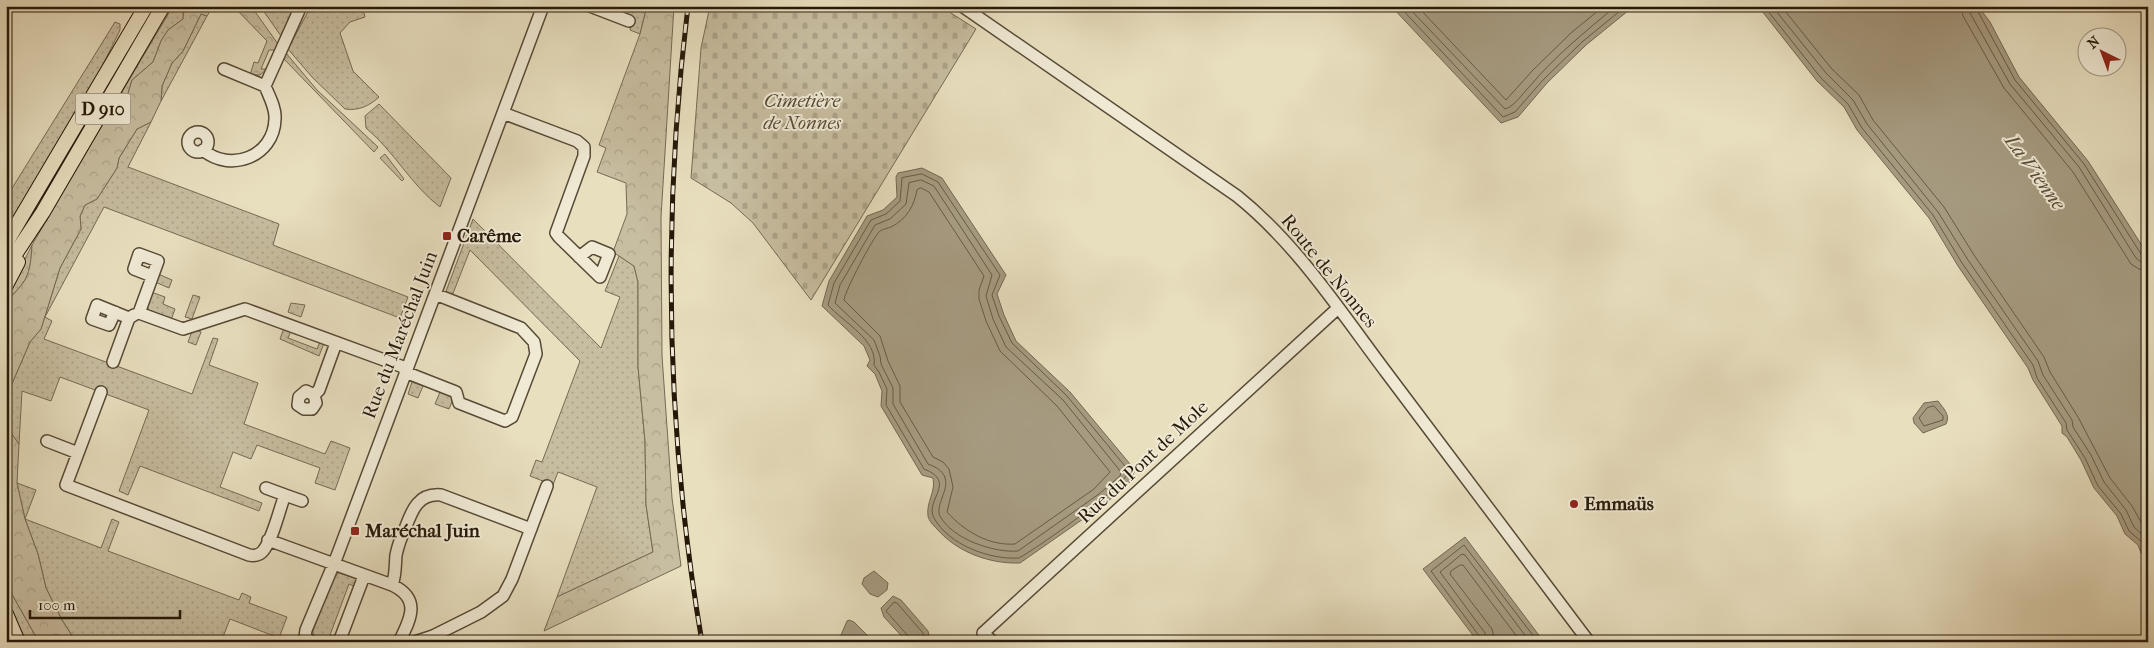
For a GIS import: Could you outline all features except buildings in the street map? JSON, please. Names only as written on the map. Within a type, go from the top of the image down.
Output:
[{"type":"main road","name":"D 910","points":[[6,243],[146,6]]},
{"type":"main road","name":"D 910","points":[[6,268],[43,212],[163,6]]},
{"type":"main road","name":"D 910","points":[[6,286],[43,212]]},
{"type":"main road","points":[[6,614],[16,642]]},
{"type":"main road","points":[[6,629],[16,642]]},
{"type":"street","points":[[265,86],[301,6]]},
{"type":"street","name":"Rue du Maréchal Juin","points":[[312,642],[305,637],[306,630],[333,565],[542,6]]},
{"type":"street","points":[[590,6],[629,21]]},
{"type":"street","name":"Route de Nonnes","points":[[962,6],[1164,144],[1256,211],[1294,251],[1589,642]]},
{"type":"street","points":[[203,150],[213,158],[232,162],[246,160],[264,148],[272,134],[275,118],[272,103],[265,86],[224,69]]},
{"type":"street","points":[[503,113],[577,141],[584,147],[584,156],[556,233],[579,257]]},
{"type":"street","points":[[113,362],[152,276]]},
{"type":"street","points":[[115,312],[134,315],[183,329],[245,309],[406,370],[456,392],[459,403],[505,420],[512,417],[536,354],[534,342],[521,328],[434,294]]},
{"type":"street","name":"Rue du Pont de Mole","points":[[993,642],[983,633],[1338,308]]},
{"type":"street","points":[[314,394],[319,390],[336,343]]},
{"type":"street","points":[[101,392],[66,485],[249,555],[256,556],[263,552],[285,495]]},
{"type":"street","points":[[47,441],[78,453]]},
{"type":"street","points":[[415,642],[433,636],[481,612],[503,596],[512,579],[547,486]]},
{"type":"street","points":[[266,488],[302,502]]},
{"type":"street","points":[[392,585],[396,575],[399,543],[415,505],[426,496],[441,495],[531,529]]},
{"type":"street","points":[[268,540],[398,588],[407,597],[412,612],[399,642]]},
{"type":"street","points":[[339,642],[364,576]]},
{"type":"green space","points":[[152,6],[156,6],[6,260],[6,254]]},
{"type":"green space","points":[[173,6],[184,6],[183,19],[168,30],[161,41],[153,62],[132,80],[126,100],[110,112]]},
{"type":"green space","points":[[184,6],[213,6],[207,16],[201,14],[183,51],[172,63],[162,86],[161,101],[151,122],[137,129],[119,158],[117,168],[97,199],[85,205],[80,216],[81,229],[60,268],[41,329],[30,342],[11,386],[6,406],[6,306],[27,276],[32,245],[110,112],[126,100],[132,80],[153,62],[161,41],[168,30],[183,19]]},
{"type":"green space","points":[[233,6],[251,6],[278,44],[275,50],[269,50],[261,69],[267,69],[260,75],[250,75],[254,62],[258,63],[267,41]]},
{"type":"green space","points":[[260,6],[284,6],[291,14],[281,36]]},
{"type":"green space","points":[[311,6],[362,6],[365,17],[350,22],[340,33],[353,71],[379,97],[368,105],[355,109],[345,109],[312,77],[288,49]]},
{"type":"green space","points":[[608,6],[647,6],[640,34],[630,30],[631,25]]},
{"type":"green space","points":[[647,6],[674,6],[661,217],[662,356],[672,498],[681,566],[544,631],[557,597],[653,552],[646,505],[645,441],[638,367],[638,282],[634,266],[613,252],[627,214],[626,183],[597,172],[606,148],[599,145],[640,34]]},
{"type":"green space","name":"Cimetière de Nonnes","points":[[710,6],[940,6],[976,29],[811,300],[753,223],[731,203],[691,178],[701,48]]},
{"type":"green space","points":[[201,14],[207,16],[161,101],[162,86],[172,63],[183,51]]},
{"type":"green space","points":[[115,22],[120,24],[120,30],[89,93],[6,232],[6,198]]},
{"type":"green space","points":[[286,53],[317,90],[378,147],[374,152],[283,58]]},
{"type":"green space","points":[[379,104],[451,178],[440,207],[420,189],[385,147],[366,128],[365,116]]},
{"type":"green space","points":[[151,122],[128,167],[279,224],[273,245],[408,297],[400,318],[104,207],[45,317],[52,321],[44,339],[192,394],[213,338],[218,339],[209,365],[258,383],[244,424],[325,454],[331,441],[350,448],[335,490],[315,483],[320,468],[257,445],[251,459],[233,452],[220,487],[262,503],[259,511],[140,466],[128,495],[119,491],[149,410],[60,377],[51,401],[22,391],[19,444],[9,430],[6,419],[6,406],[11,386],[30,342],[41,329],[60,268],[81,229],[80,216],[85,205],[97,199],[117,168],[119,158],[137,129]]},
{"type":"green space","points":[[385,154],[404,179],[402,181],[380,158]]},
{"type":"green space","points":[[473,219],[601,348],[620,297],[605,291],[619,256],[634,266],[638,282],[638,367],[645,441],[646,505],[653,552],[557,597],[597,487],[558,472],[553,485],[530,476],[536,460],[542,462],[580,361],[470,250],[452,296],[445,294]]},
{"type":"green space","points":[[32,245],[27,276],[6,306],[6,297]]},
{"type":"green space","points":[[158,274],[172,280],[169,288],[155,282]]},
{"type":"green space","points":[[151,292],[165,297],[163,304],[175,309],[171,320],[149,311],[147,306]]},
{"type":"green space","points":[[193,295],[200,297],[192,319],[185,317]]},
{"type":"green space","points":[[291,303],[305,305],[301,317],[288,312]]},
{"type":"green space","points":[[284,328],[291,331],[288,338],[317,349],[320,342],[324,343],[319,356],[280,339]]},
{"type":"green space","points":[[193,329],[201,332],[196,345],[188,342]]},
{"type":"green space","points":[[412,382],[423,386],[418,398],[408,394]]},
{"type":"green space","points":[[440,392],[454,397],[449,409],[435,404]]},
{"type":"green space","points":[[6,419],[9,430],[19,444],[17,483],[25,519],[38,554],[46,588],[62,620],[76,642],[39,642],[13,596],[6,578]]},
{"type":"green space","points":[[17,483],[36,490],[25,519]]},
{"type":"green space","points":[[25,519],[101,548],[112,519],[119,522],[108,551],[239,600],[242,593],[251,597],[249,603],[287,617],[279,638],[230,619],[221,642],[76,642],[62,620],[46,588],[38,554]]},
{"type":"green space","points":[[339,573],[354,578],[357,582],[356,587],[349,584],[330,635],[337,637],[335,642],[322,642],[313,636],[313,631],[333,578]]},
{"type":"green space","points":[[6,578],[13,596],[39,642],[26,642],[6,603]]},
{"type":"water","points":[[1391,6],[1634,6],[1586,45],[1547,83],[1518,117],[1501,123]]},
{"type":"water","name":"La Vienne","points":[[1758,6],[1978,6],[1990,22],[2019,77],[2088,161],[2148,255],[2148,561],[2141,553],[2138,545],[2125,534],[2117,516],[2094,488],[2081,460],[2067,437],[2062,433],[2062,426],[2033,380],[2028,368],[1958,266],[1929,218],[1857,130],[1844,107],[1817,81]]},
{"type":"water","points":[[922,168],[942,178],[1006,275],[997,294],[1016,341],[1070,392],[1135,470],[1130,482],[1106,503],[1020,563],[985,559],[974,555],[954,544],[931,523],[928,506],[934,483],[933,478],[922,475],[881,406],[882,391],[875,374],[867,366],[870,360],[864,346],[822,306],[829,281],[867,216],[883,210],[897,197],[896,177],[898,173]]},
{"type":"water","points":[[1938,401],[1947,415],[1946,424],[1923,433],[1914,423],[1913,418],[1924,403]]},
{"type":"water","points":[[1465,537],[1544,642],[1478,642],[1423,569]]},
{"type":"water","points":[[874,571],[888,583],[887,590],[878,597],[870,594],[862,584],[864,578]]},
{"type":"water","points":[[893,596],[901,600],[928,631],[929,635],[926,641],[907,642],[884,617],[881,608]]},
{"type":"water","points":[[849,620],[854,622],[874,642],[838,642]]},
{"type":"railway","points":[[688,6],[674,165],[672,324],[681,484],[702,642]]},
{"type":"place","name":"Carême","points":[[447,236]]},
{"type":"place","name":"Emmaüs","points":[[1574,504]]},
{"type":"place","name":"Maréchal Juin","points":[[355,531]]}]
